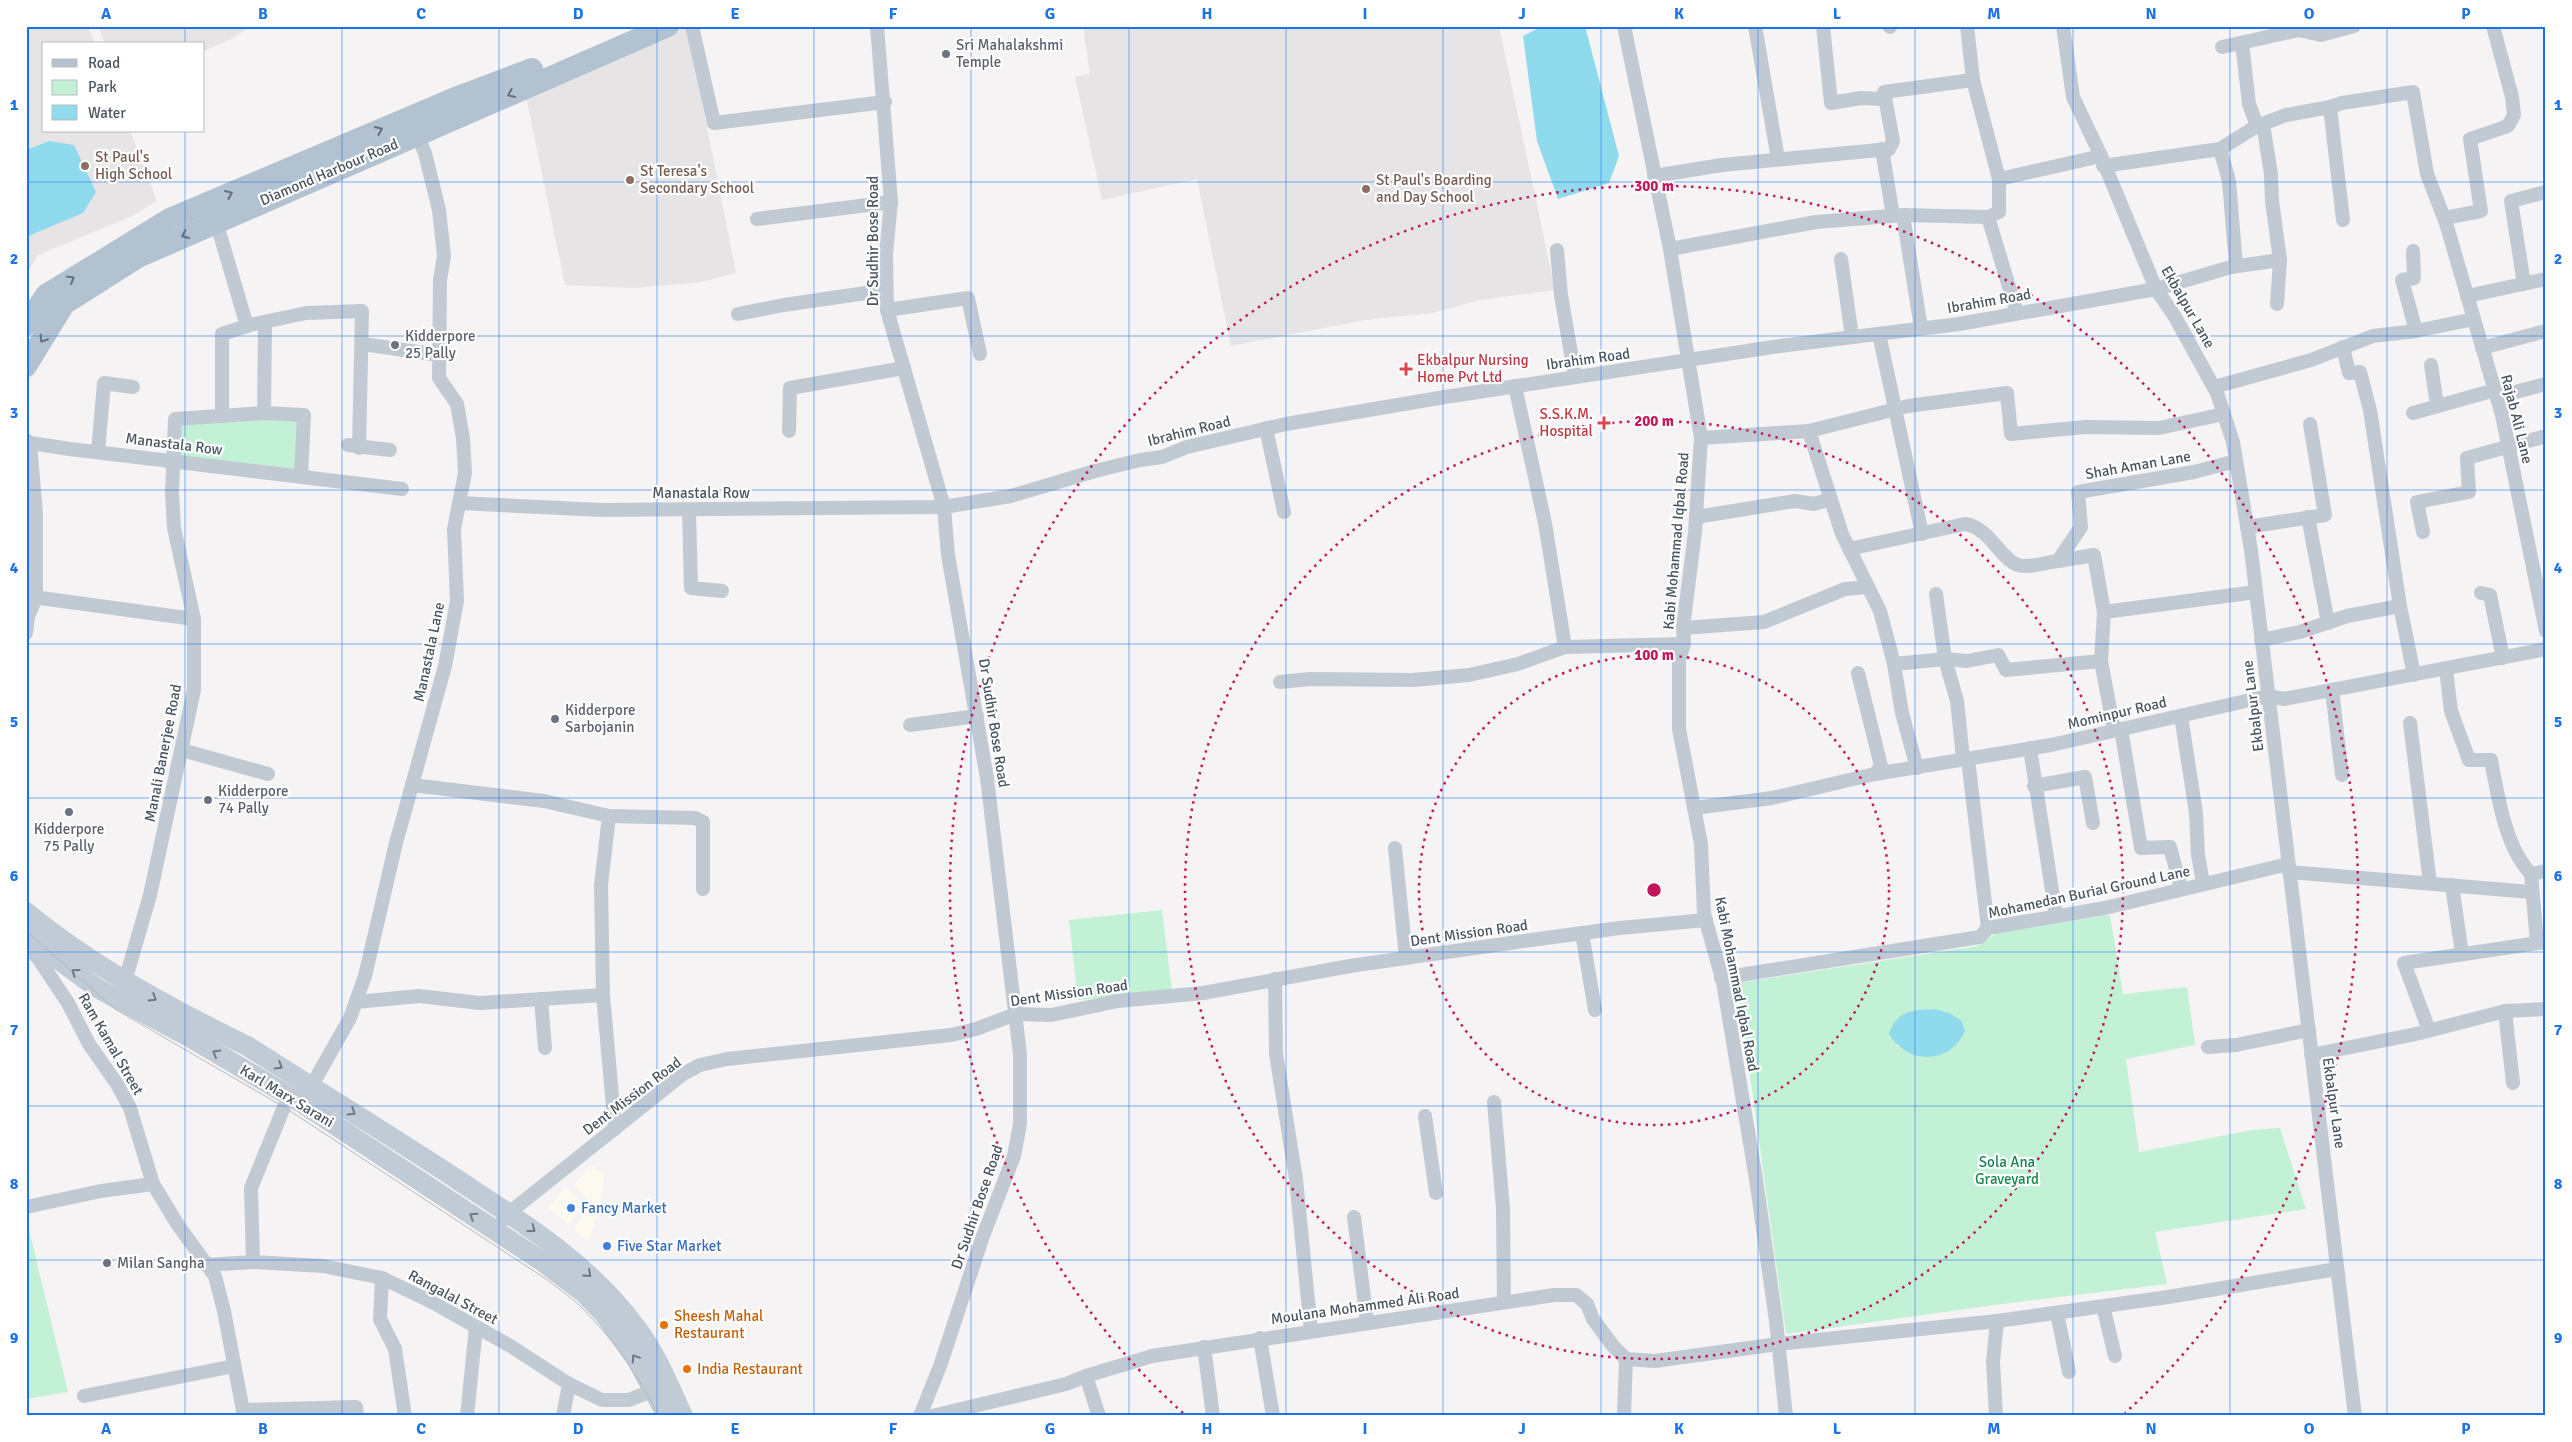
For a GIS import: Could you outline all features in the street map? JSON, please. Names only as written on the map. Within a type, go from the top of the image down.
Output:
[{"type":"main road","name":"Diamond Harbour Road","points":[[26,366],[45,300],[216,221],[413,126],[644,26]]},
{"type":"main road","name":"Diamond Harbour Road","points":[[26,325],[45,300],[170,219],[668,26]]},
{"type":"main road","points":[[26,912],[52,934],[156,1000],[247,1046],[311,1086],[510,1212],[550,1243],[605,1290],[636,1326],[654,1356],[667,1416]]},
{"type":"main road","name":"Karl Marx Sarani","points":[[26,936],[97,988],[189,1037],[294,1106],[543,1262],[584,1293],[604,1314],[637,1360],[661,1387]]},
{"type":"main road","points":[[661,1387],[683,1416]]},
{"type":"street","points":[[692,26],[714,124],[885,102]]},
{"type":"street","name":"Dr Sudhir Bose Road","points":[[877,26],[885,102],[892,202],[886,253],[888,310],[944,507],[948,555],[987,778],[1020,1054],[1020,1124],[1014,1156],[983,1236],[940,1366],[920,1416]]},
{"type":"street","name":"Kabi Mohammad Iqbal Road","points":[[1624,26],[1670,248],[1690,360],[1701,438],[1696,517],[1683,628],[1684,644],[1679,660],[1679,728],[1701,844],[1706,920],[1721,978],[1756,1179],[1786,1416]]},
{"type":"street","points":[[1755,26],[1778,159]]},
{"type":"street","points":[[1823,26],[1831,103],[1861,98],[1885,98]]},
{"type":"street","points":[[1670,248],[1816,222],[1898,216],[1988,217],[1999,212],[1999,178],[1983,125],[1973,80],[1967,26]]},
{"type":"street","name":"Ekbalpur Lane","points":[[2063,26],[2073,97],[2156,289],[2175,317],[2214,387],[2224,414],[2236,461],[2256,592],[2355,1416]]},
{"type":"street","points":[[2222,47],[2299,30],[2321,35],[2354,26]]},
{"type":"street","points":[[2444,218],[2481,211],[2470,139],[2508,126],[2514,115],[2512,97],[2493,26]]},
{"type":"street","points":[[2242,43],[2249,104],[2260,125],[2272,174],[2272,201],[2280,260],[2277,304]]},
{"type":"street","points":[[1654,176],[1722,165],[1889,149],[1893,141],[1884,92],[1973,80]]},
{"type":"street","name":"Rajab Ali Lane","points":[[2330,108],[2342,103],[2414,92],[2427,174],[2444,218],[2496,394],[2546,631]]},
{"type":"street","points":[[1999,178],[2102,161],[2220,149],[2260,125],[2286,115],[2330,108],[2343,220]]},
{"type":"street","name":"Manastala Lane","points":[[253,1262],[251,1188],[294,1106],[311,1086],[350,1018],[356,1002],[365,976],[396,843],[444,666],[457,601],[454,530],[465,473],[463,438],[456,404],[439,378],[440,280],[444,256],[439,210],[425,154],[413,126]]},
{"type":"street","points":[[1882,149],[1921,328]]},
{"type":"street","points":[[2220,149],[2229,181],[2236,266]]},
{"type":"street","points":[[2524,284],[2511,201],[2546,192]]},
{"type":"street","points":[[757,220],[892,202]]},
{"type":"street","points":[[1988,217],[2016,314]]},
{"type":"street","points":[[216,221],[247,326]]},
{"type":"street","points":[[1557,250],[1561,295],[1574,377]]},
{"type":"street","points":[[2413,251],[2414,278],[2402,280],[2416,330]]},
{"type":"street","points":[[1841,259],[1852,337]]},
{"type":"street","name":"Ibrahim Road","points":[[944,507],[1011,496],[1095,471],[1162,456],[1187,447],[1266,428],[1514,386],[2016,314],[2156,289],[2236,266],[2280,260]]},
{"type":"street","points":[[2467,296],[2546,279]]},
{"type":"street","points":[[738,314],[784,305],[886,290]]},
{"type":"street","points":[[888,310],[968,298],[980,354]]},
{"type":"street","points":[[301,476],[304,415],[264,413],[222,416],[222,334],[247,326],[306,313],[362,311],[362,344],[353,446],[390,450]]},
{"type":"street","points":[[2214,387],[2311,360],[2373,336],[2474,319]]},
{"type":"street","points":[[264,413],[265,322]]},
{"type":"street","points":[[2482,348],[2546,331]]},
{"type":"street","points":[[1880,334],[1922,534]]},
{"type":"street","points":[[362,344],[439,356]]},
{"type":"street","points":[[2343,347],[2349,373],[2360,372],[2370,410],[2400,606],[2414,675]]},
{"type":"street","points":[[2431,365],[2437,405]]},
{"type":"street","points":[[789,431],[790,388],[904,368]]},
{"type":"street","points":[[98,452],[104,383],[133,387]]},
{"type":"street","points":[[2413,413],[2437,405],[2546,384]]},
{"type":"street","points":[[1514,386],[1545,522],[1565,647]]},
{"type":"street","points":[[1701,438],[1809,431],[1895,409],[2006,393],[2011,434],[2085,428],[2159,428],[2224,414]]},
{"type":"street","name":"Manali Banerjee Road","points":[[119,1000],[150,895],[194,690],[194,619],[174,528],[172,461],[175,419],[222,416]]},
{"type":"street","points":[[2247,527],[2325,515],[2310,424]]},
{"type":"street","points":[[1266,428],[1284,512]]},
{"type":"street","points":[[1809,431],[1849,549],[1880,611],[1894,664],[1902,713],[1917,768]]},
{"type":"street","points":[[2423,532],[2417,502],[2469,492],[2467,458],[2508,445],[2546,436]]},
{"type":"street","points":[[26,632],[31,597],[36,514],[28,441]]},
{"type":"street","name":"Manastala Row","points":[[28,441],[98,452],[402,489]]},
{"type":"street","name":"Shah Aman Lane","points":[[2058,561],[2081,527],[2078,492],[2194,472],[2236,461]]},
{"type":"street","points":[[1696,517],[1795,501],[1814,504],[1831,499]]},
{"type":"street","name":"Manastala Row","points":[[459,503],[602,510],[944,507]]},
{"type":"street","points":[[689,510],[691,588],[722,591]]},
{"type":"street","points":[[2308,517],[2328,622]]},
{"type":"street","points":[[1849,549],[1965,524],[1976,526],[2007,557],[2022,566],[2094,555],[2104,612],[2101,661],[2141,848],[2170,846],[2181,888]]},
{"type":"street","points":[[1683,628],[1764,622],[1845,589],[1867,587]]},
{"type":"street","points":[[2104,612],[2256,592]]},
{"type":"street","points":[[2481,593],[2490,594],[2503,658]]},
{"type":"street","points":[[1936,594],[1945,659],[1957,701],[1966,758],[1988,928]]},
{"type":"street","points":[[31,597],[194,619]]},
{"type":"street","points":[[2261,640],[2300,632],[2328,622],[2400,606]]},
{"type":"street","points":[[1280,682],[1310,679],[1413,680],[1468,675],[1518,664],[1565,647],[1684,644]]},
{"type":"street","name":"Mominpur Road","points":[[1694,808],[1772,798],[1875,774],[2030,748],[2268,696],[2284,699],[2546,650]]},
{"type":"street","points":[[1894,664],[1945,659],[1968,662],[1998,655],[2006,670],[2101,661]]},
{"type":"street","points":[[2429,1030],[2404,963],[2541,942],[2531,892],[2531,874],[2520,862],[2501,809],[2491,760],[2469,760],[2451,711],[2446,669]]},
{"type":"street","points":[[1858,673],[1881,766],[1875,774]]},
{"type":"street","points":[[2332,690],[2342,775]]},
{"type":"street","points":[[910,725],[977,716]]},
{"type":"street","points":[[2181,716],[2196,813],[2198,856],[2203,884]]},
{"type":"street","points":[[2410,723],[2430,883]]},
{"type":"street","points":[[2030,748],[2034,786],[2040,810],[2056,916]]},
{"type":"street","points":[[182,750],[268,774]]},
{"type":"street","points":[[2034,786],[2085,777],[2093,824]]},
{"type":"street","points":[[412,785],[544,801],[609,816],[695,818],[703,822],[703,889]]},
{"type":"street","points":[[609,816],[601,885],[603,995],[614,1129]]},
{"type":"street","points":[[1395,848],[1406,958]]},
{"type":"street","name":"Mohamedan Burial Ground Lane","points":[[1721,978],[1980,937],[1988,928],[2105,908],[2181,888],[2289,868],[2531,892]]},
{"type":"street","points":[[2531,874],[2546,870]]},
{"type":"street","points":[[2452,885],[2462,954]]},
{"type":"street","name":"Dent Mission Road","points":[[494,1230],[510,1212],[683,1074],[700,1065],[727,1059],[951,1035],[976,1029],[1016,1014],[1051,1015],[1118,1001],[1203,993],[1274,979],[1406,958],[1582,933],[1706,920]]},
{"type":"street","points":[[1582,933],[1595,1010]]},
{"type":"street","name":"Ram Kamal Street","points":[[26,946],[38,958],[68,1003],[89,1044],[126,1100],[153,1184],[215,1276],[243,1413]]},
{"type":"street","points":[[1274,979],[1276,1054],[1296,1179],[1311,1331]]},
{"type":"street","points":[[356,1002],[419,996],[480,1003],[603,995]]},
{"type":"street","points":[[541,999],[545,1048]]},
{"type":"street","points":[[2311,1055],[2429,1030],[2505,1011],[2546,1009]]},
{"type":"street","points":[[2505,1011],[2513,1083]]},
{"type":"street","points":[[2208,1047],[2236,1045],[2309,1030]]},
{"type":"street","points":[[1494,1102],[1503,1209],[1504,1302]]},
{"type":"street","points":[[1425,1116],[1436,1193]]},
{"type":"street","points":[[26,1207],[101,1191],[153,1184]]},
{"type":"street","points":[[1354,1217],[1367,1322]]},
{"type":"street","name":"Rangalal Street","points":[[206,1265],[253,1262],[322,1266],[382,1278],[432,1302],[568,1384],[602,1400],[629,1400],[661,1387]]},
{"type":"street","points":[[1624,1416],[1626,1359],[1655,1361],[1778,1344],[1997,1321],[2337,1269]]},
{"type":"street","points":[[382,1278],[380,1319],[395,1349],[405,1416]]},
{"type":"street","name":"Moulana Mohammed Ali Road","points":[[932,1416],[1057,1386],[1152,1356],[1554,1294],[1576,1295],[1587,1304],[1598,1326],[1613,1346],[1626,1359]]},
{"type":"street","points":[[2103,1306],[2115,1356]]},
{"type":"street","points":[[2057,1313],[2069,1372]]},
{"type":"street","points":[[1996,1416],[1993,1362],[1997,1321]]},
{"type":"street","points":[[467,1416],[476,1327]]},
{"type":"street","points":[[1260,1338],[1273,1416]]},
{"type":"street","points":[[1204,1347],[1213,1416]]},
{"type":"street","points":[[84,1396],[234,1366]]},
{"type":"street","points":[[1086,1376],[1099,1416]]},
{"type":"street","points":[[563,1416],[568,1384]]},
{"type":"street","points":[[243,1413],[356,1407],[357,1416]]},
{"type":"shaded area","name":"St Paul's High School","points":[[26,26],[88,26],[94,42],[42,42],[42,132],[130,132],[157,201],[130,217],[38,255],[26,275]]},
{"type":"shaded area","points":[[98,26],[251,26],[233,38],[205,51],[205,42],[104,42]]},
{"type":"shaded area","name":"St Teresa's Secondary School","points":[[673,26],[687,26],[736,273],[702,282],[635,288],[565,285],[524,87]]},
{"type":"shaded area","name":"St Paul's Boarding and Day School","points":[[1083,26],[1499,26],[1555,290],[1480,300],[1432,313],[1365,320],[1231,346],[1197,179],[1102,200],[1075,77],[1090,74]]},
{"type":"shaded area","points":[[591,1164],[604,1175],[602,1201],[588,1242],[573,1229],[588,1207],[588,1200],[574,1185]]},
{"type":"shaded area","points":[[564,1188],[585,1204],[568,1225],[548,1208]]},
{"type":"green space","points":[[260,417],[299,420],[298,472],[176,457],[179,423]]},
{"type":"green space","points":[[1162,910],[1172,991],[1078,1000],[1069,920]]},
{"type":"green space","name":"Sola Ana Graveyard","points":[[2110,915],[2123,994],[2187,987],[2195,1045],[2126,1059],[2139,1152],[2252,1130],[2280,1128],[2306,1209],[2155,1232],[2167,1284],[2002,1304],[1786,1334],[1737,983],[1978,946],[1997,933]],"holes":[[[1935,1009],[1936,1056],[1915,1055],[1896,1045],[1904,1013]]]},
{"type":"green space","points":[[26,1217],[68,1392],[26,1399]]},
{"type":"water","points":[[1543,26],[1585,26],[1619,156],[1609,183],[1558,199],[1537,141],[1523,36]]},
{"type":"water","points":[[49,141],[74,145],[96,192],[83,213],[26,237],[26,150]]},
{"type":"water","points":[[1935,1009],[1949,1013],[1961,1020],[1965,1031],[1958,1042],[1949,1050],[1939,1055],[1917,1056],[1897,1044],[1889,1034],[1896,1020],[1906,1013]]},
{"type":"tram line","points":[[26,931],[115,1009],[284,1107],[566,1294],[596,1323],[616,1348],[635,1374],[659,1416]]},
{"type":"place","name":"Sri Mahalakshmi Temple","points":[[946,54]]},
{"type":"place","name":"St Paul's High School","points":[[85,166]]},
{"type":"place","name":"St Teresa's Secondary School","points":[[630,180]]},
{"type":"place","name":"St Paul's Boarding and Day School","points":[[1366,189]]},
{"type":"place","name":"Kidderpore 25 Pally","points":[[395,345]]},
{"type":"place","name":"Ekbalpur Nursing Home Pvt Ltd","points":[[1406,369]]},
{"type":"place","name":"S.S.K.M. Hospital","points":[[1604,423]]},
{"type":"place","name":"Kidderpore Sarbojanin","points":[[555,719]]},
{"type":"place","name":"Kidderpore 74 Pally","points":[[208,800]]},
{"type":"place","name":"Kidderpore 75 Pally","points":[[69,812]]},
{"type":"place","name":"Fancy Market","points":[[571,1208]]},
{"type":"place","name":"Five Star Market","points":[[607,1246]]},
{"type":"place","name":"Milan Sangha","points":[[107,1263]]},
{"type":"place","name":"Sheesh Mahal Restaurant","points":[[664,1325]]},
{"type":"place","name":"India Restaurant","points":[[687,1369]]}]
